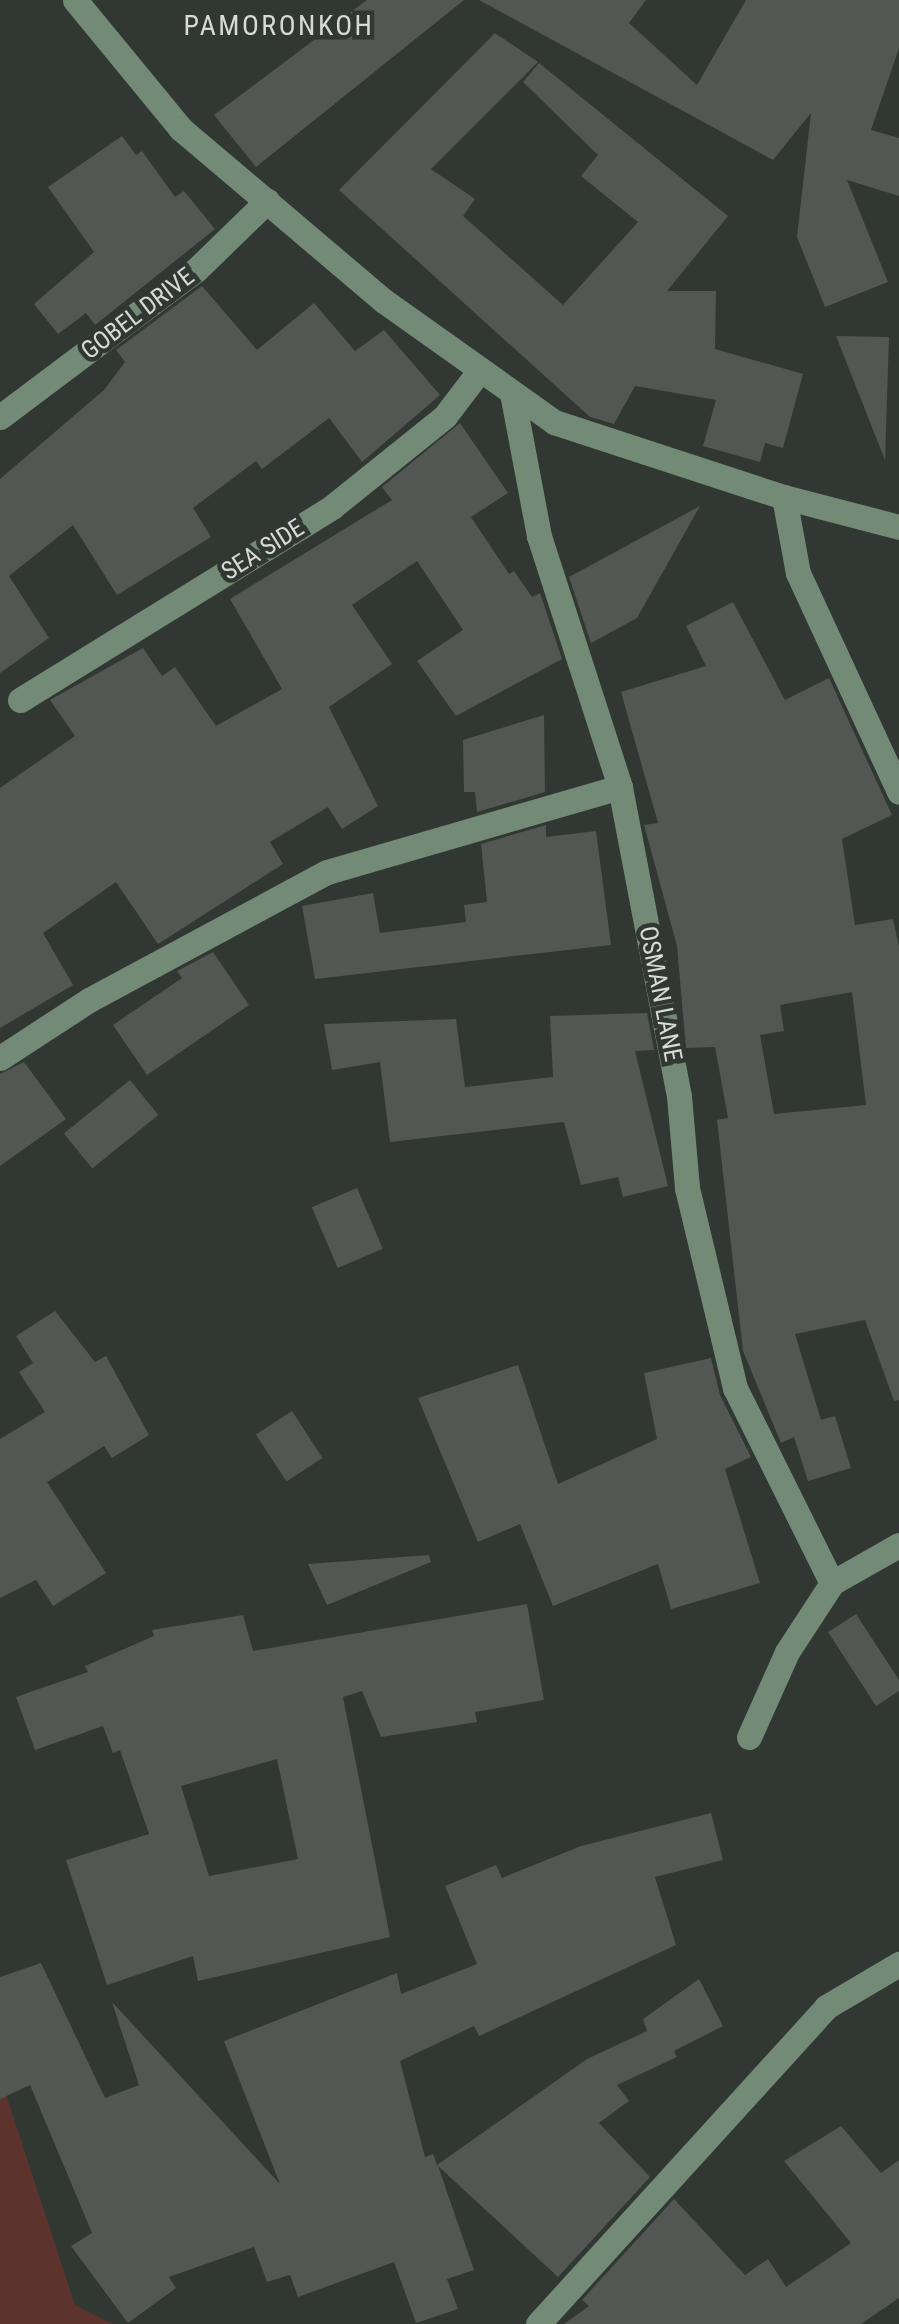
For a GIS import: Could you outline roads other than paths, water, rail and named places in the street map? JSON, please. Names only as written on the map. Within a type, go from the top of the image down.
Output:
[{"type":"street","points":[[75,0],[181,129],[384,301],[554,422],[784,498],[899,527]]},
{"type":"street","name":"GOBEL DRIVE","points":[[0,417],[197,270],[267,201]]},
{"type":"street","name":"SEA SIDE","points":[[20,700],[332,508],[445,416],[480,370]]},
{"type":"street","name":"OSMAN LANE","points":[[512,393],[539,536],[620,788],[679,1096],[688,1188],[735,1388],[832,1583]]},
{"type":"street","points":[[784,498],[798,573],[899,792]]},
{"type":"street","points":[[0,1058],[89,1000],[327,872],[620,788]]},
{"type":"street","points":[[748,1737],[786,1652],[832,1583],[899,1544]]},
{"type":"street","points":[[538,2324],[826,2007],[899,1964]]},
{"type":"district","name":"PAMORONKOH","points":[[279,26]]}]
